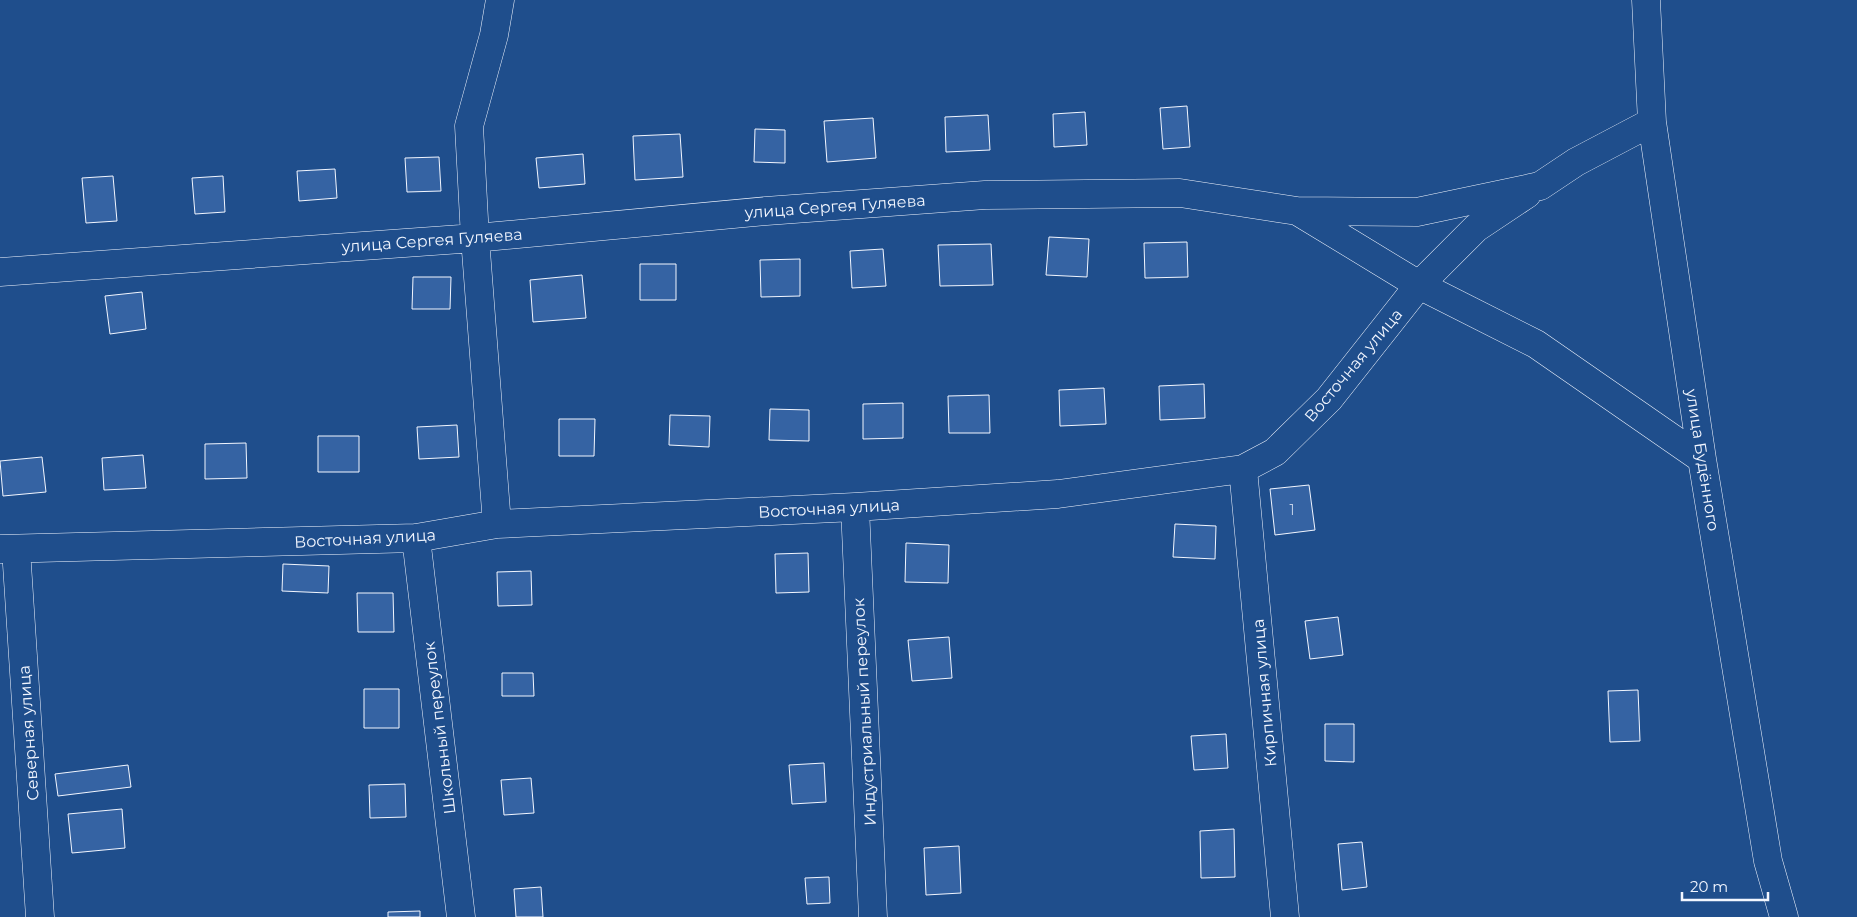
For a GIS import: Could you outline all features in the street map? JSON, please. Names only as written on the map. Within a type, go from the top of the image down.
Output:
[{"type":"street","points":[[497,524],[475,238],[469,126],[494,35],[500,0]]},
{"type":"street","name":"улица Будённого","points":[[1646,0],[1652,122],[1702,459],[1768,861],[1784,917]]},
{"type":"street","name":"улица Сергея Гуляева","points":[[0,272],[475,238],[766,211],[985,195],[1180,193],[1298,211],[1417,212],[1540,186],[1576,162],[1652,122]]},
{"type":"street","name":"Восточная улица","points":[[8,549],[416,538],[497,524],[854,507],[1058,494],[1243,469],[1275,452],[1328,399],[1419,285],[1476,228],[1540,186]]},
{"type":"street","points":[[1298,211],[1419,285],[1536,344],[1702,459]]},
{"type":"street","name":"Кирпичная улица","points":[[1243,469],[1285,917]]},
{"type":"street","name":"Индустриальный переулок","points":[[854,507],[874,917]]},
{"type":"street","name":"Школьный переулок","points":[[416,538],[461,917]]},
{"type":"street","name":"Северная улица","points":[[8,549],[40,917]]},
{"type":"building","points":[[1187,106],[1190,147],[1163,149],[1160,108]]},
{"type":"building","points":[[1085,112],[1087,145],[1054,147],[1053,114]]},
{"type":"building","points":[[988,115],[990,150],[946,152],[945,117]]},
{"type":"building","points":[[873,118],[876,158],[827,162],[824,121]]},
{"type":"building","points":[[755,129],[785,130],[785,163],[754,162]]},
{"type":"building","points":[[680,134],[683,177],[635,180],[633,136]]},
{"type":"building","points":[[583,154],[585,184],[539,188],[536,158]]},
{"type":"building","points":[[439,157],[441,191],[407,192],[405,158]]},
{"type":"building","points":[[335,169],[337,198],[299,201],[297,171]]},
{"type":"building","points":[[113,176],[117,221],[86,223],[82,178]]},
{"type":"building","points":[[223,176],[225,212],[195,214],[192,178]]},
{"type":"building","points":[[1049,237],[1089,239],[1087,277],[1046,275]]},
{"type":"building","points":[[1187,242],[1188,277],[1145,278],[1144,243]]},
{"type":"building","points":[[991,244],[993,285],[940,286],[938,245]]},
{"type":"building","points":[[883,249],[886,286],[852,288],[850,251]]},
{"type":"building","points":[[800,259],[800,296],[761,297],[760,260]]},
{"type":"building","points":[[640,264],[676,264],[676,300],[640,300]]},
{"type":"building","points":[[582,275],[586,318],[533,322],[530,280]]},
{"type":"building","points":[[413,277],[451,277],[450,309],[412,309]]},
{"type":"building","points":[[142,292],[146,329],[110,334],[105,296]]},
{"type":"building","points":[[1204,384],[1205,418],[1160,420],[1159,386]]},
{"type":"building","points":[[1104,388],[1106,424],[1060,426],[1059,390]]},
{"type":"building","points":[[989,395],[990,433],[949,433],[948,396]]},
{"type":"building","points":[[903,403],[903,438],[863,439],[863,404]]},
{"type":"building","points":[[770,409],[809,410],[809,441],[769,440]]},
{"type":"building","points":[[670,415],[710,416],[709,447],[669,445]]},
{"type":"building","points":[[559,419],[595,419],[594,456],[559,456]]},
{"type":"building","points":[[457,425],[459,457],[419,459],[417,427]]},
{"type":"building","points":[[318,436],[359,436],[359,472],[318,472]]},
{"type":"building","points":[[246,443],[247,478],[205,479],[205,444]]},
{"type":"building","points":[[143,455],[146,488],[104,490],[102,458]]},
{"type":"building","points":[[42,457],[46,492],[3,496],[0,461]]},
{"type":"building","points":[[1309,485],[1315,530],[1275,535],[1270,489]]},
{"type":"building","points":[[1175,524],[1216,526],[1215,559],[1173,557]]},
{"type":"building","points":[[906,543],[949,545],[948,583],[905,582]]},
{"type":"building","points":[[808,553],[809,592],[776,593],[775,554]]},
{"type":"building","points":[[283,564],[329,566],[328,593],[282,591]]},
{"type":"building","points":[[531,571],[532,605],[498,606],[497,572]]},
{"type":"building","points":[[357,593],[393,593],[394,632],[358,632]]},
{"type":"building","points":[[1338,617],[1343,655],[1310,659],[1305,621]]},
{"type":"building","points":[[949,637],[952,678],[912,681],[908,640]]},
{"type":"building","points":[[502,673],[533,673],[534,696],[502,696]]},
{"type":"building","points":[[364,689],[399,689],[399,728],[364,728]]},
{"type":"building","points":[[1638,690],[1640,741],[1610,742],[1608,691]]},
{"type":"building","points":[[1325,724],[1354,724],[1354,762],[1325,761]]},
{"type":"building","points":[[1226,734],[1228,768],[1194,770],[1191,736]]},
{"type":"building","points":[[824,763],[826,802],[792,804],[789,765]]},
{"type":"building","points":[[128,765],[131,787],[58,796],[55,774]]},
{"type":"building","points":[[531,778],[534,813],[504,815],[501,780]]},
{"type":"building","points":[[405,784],[406,817],[370,818],[369,785]]},
{"type":"building","points":[[122,809],[125,848],[72,853],[68,814]]},
{"type":"building","points":[[1234,829],[1235,877],[1201,878],[1200,831]]},
{"type":"building","points":[[1362,842],[1367,887],[1342,890],[1338,844]]},
{"type":"building","points":[[959,846],[961,893],[926,895],[924,848]]},
{"type":"building","points":[[829,877],[830,903],[807,904],[805,878]]},
{"type":"building","points":[[541,887],[543,917],[516,917],[514,889]]},
{"type":"building","points":[[420,911],[420,917],[388,917],[388,912]]}]
